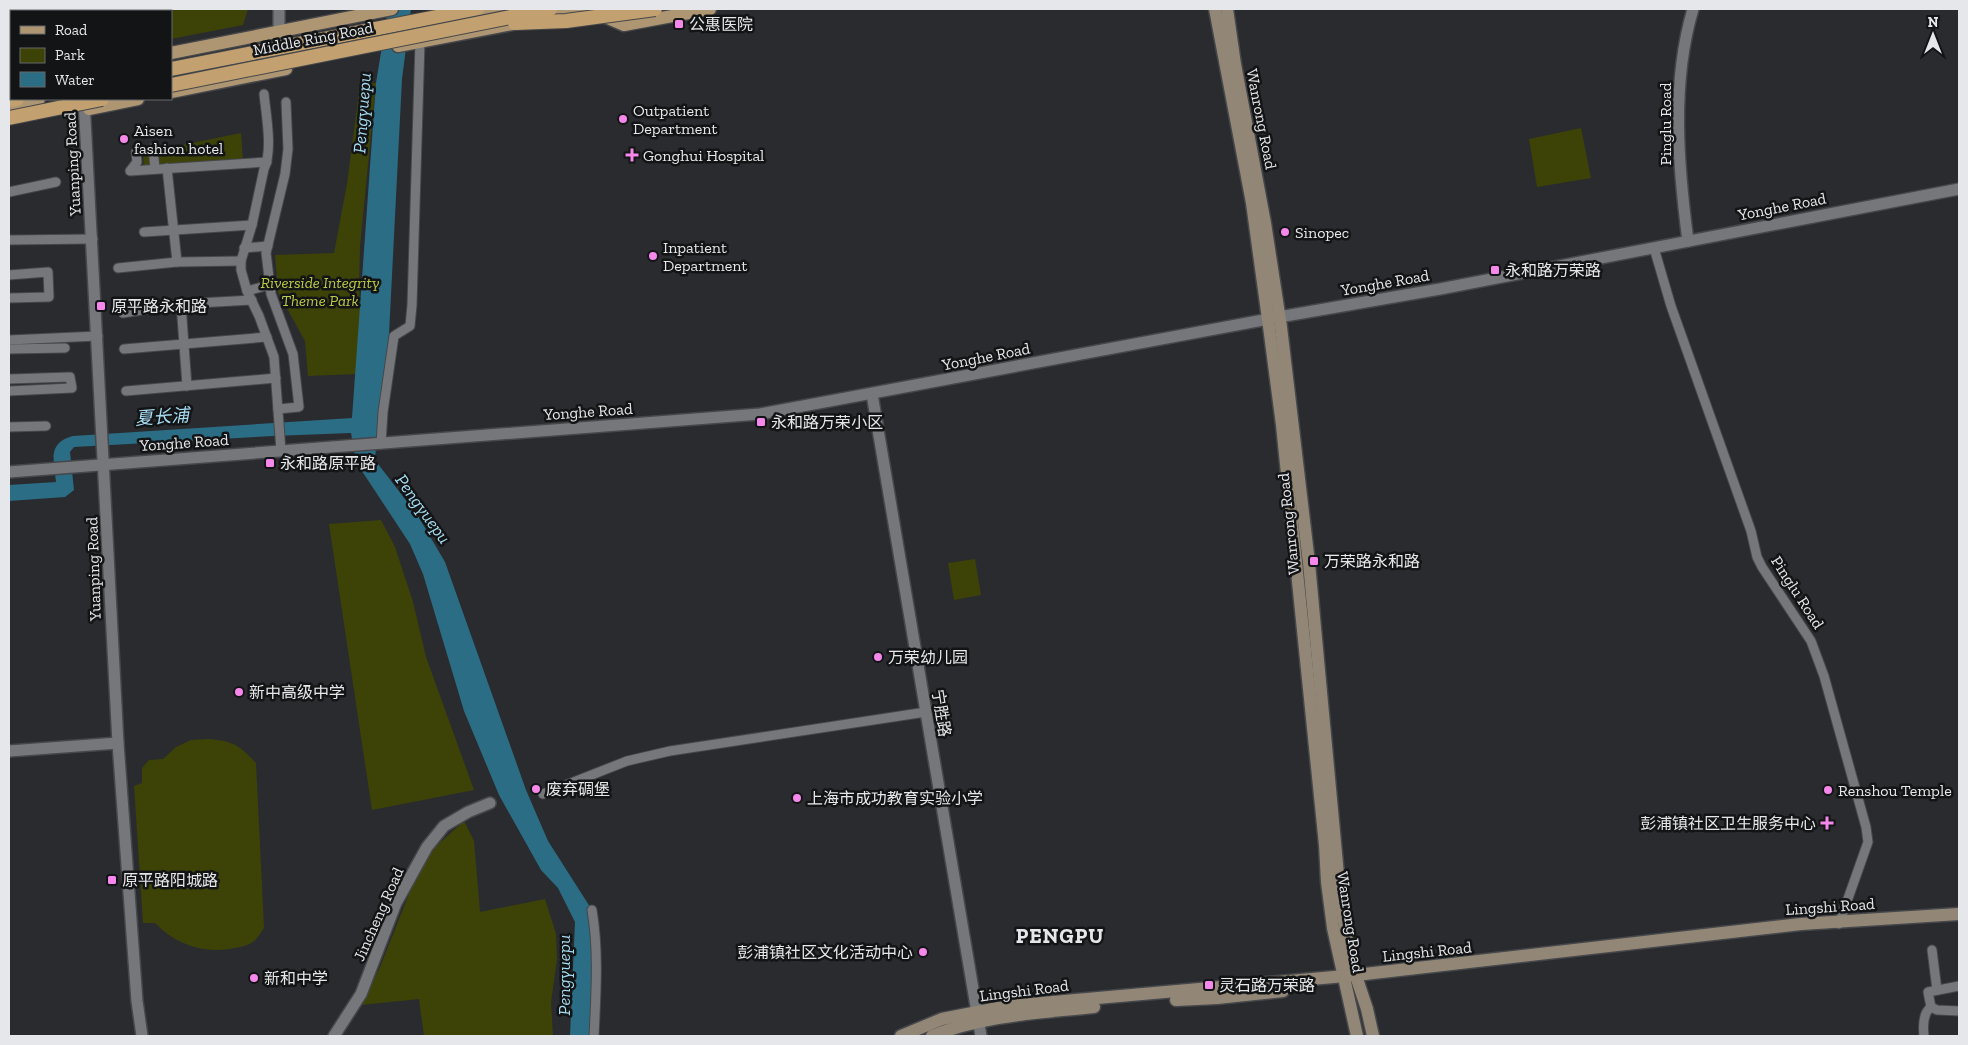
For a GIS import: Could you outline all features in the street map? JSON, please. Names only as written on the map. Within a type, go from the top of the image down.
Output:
[{"type":"highway","name":"Middle Ring Road","points":[[172,69],[477,9]]},
{"type":"highway","name":"Middle Ring Road","points":[[172,85],[550,9]]},
{"type":"highway","points":[[472,24],[566,21],[656,9]]},
{"type":"highway","points":[[9,118],[97,100]]},
{"type":"main road","points":[[172,53],[392,9]]},
{"type":"main road","points":[[172,80],[419,35],[502,12],[532,9]]},
{"type":"main road","points":[[172,73],[419,35],[486,29],[592,9],[624,25],[710,9]]},
{"type":"main road","name":"Wanrong Road","points":[[1215,9],[1274,318],[1310,562],[1340,896],[1350,958],[1373,1036]]},
{"type":"main road","name":"Wanrong Road","points":[[1227,9],[1235,64],[1265,223],[1282,425],[1325,845],[1327,882],[1344,980],[1357,1036]]},
{"type":"main road","points":[[486,29],[502,12]]},
{"type":"main road","points":[[172,92],[252,76],[364,44]]},
{"type":"main road","points":[[214,72],[252,76]]},
{"type":"main road","points":[[9,105],[34,100]]},
{"type":"main road","points":[[9,113],[72,100]]},
{"type":"main road","points":[[9,125],[85,104],[127,100]]},
{"type":"main road","name":"Lingshi Road","points":[[932,1036],[1008,1006],[1357,979],[1839,924],[1959,914]]},
{"type":"main road","name":"Lingshi Road","points":[[1839,924],[1959,920]]},
{"type":"main road","name":"Lingshi Road","points":[[901,1036],[942,1019],[977,1017]]},
{"type":"street","points":[[279,9],[279,32]]},
{"type":"street","name":"Pinglu Road","points":[[1688,241],[1681,187],[1679,132],[1681,77],[1690,21],[1694,9]]},
{"type":"street","points":[[381,444],[383,412],[394,336],[410,326],[419,35]]},
{"type":"street","points":[[264,94],[267,118],[267,162],[252,225],[244,248],[241,270],[247,291],[274,356],[280,446]]},
{"type":"street","points":[[278,409],[299,408],[293,354],[270,294],[266,254],[285,174],[287,157],[286,102]]},
{"type":"street","name":"Yuanping Road","points":[[85,104],[118,743],[137,997],[142,1036]]},
{"type":"street","points":[[153,148],[155,169]]},
{"type":"street","points":[[136,152],[137,162],[130,170],[267,162]]},
{"type":"street","points":[[167,168],[177,262]]},
{"type":"street","points":[[9,192],[56,182]]},
{"type":"street","name":"Yonghe Road","points":[[9,472],[280,446],[338,447],[760,414],[1440,289],[1959,189]]},
{"type":"street","points":[[144,232],[252,225]]},
{"type":"street","points":[[9,240],[93,239]]},
{"type":"street","points":[[244,248],[268,246]]},
{"type":"street","name":"Pinglu Road","points":[[1654,248],[1672,306],[1751,531],[1757,557],[1811,641],[1824,676],[1866,827],[1868,842],[1839,924]]},
{"type":"street","points":[[118,268],[177,262],[241,261]]},
{"type":"street","points":[[9,275],[48,272],[49,297],[9,298]]},
{"type":"street","points":[[247,291],[270,285]]},
{"type":"street","points":[[123,313],[181,304],[252,300]]},
{"type":"street","points":[[181,304],[187,386]]},
{"type":"street","points":[[9,340],[98,336]]},
{"type":"street","points":[[124,349],[267,337]]},
{"type":"street","points":[[9,348],[65,348]]},
{"type":"street","points":[[9,379],[70,377],[72,388],[9,391]]},
{"type":"street","points":[[126,391],[276,378]]},
{"type":"street","name":"宁胜路","points":[[872,394],[981,1036]]},
{"type":"street","points":[[9,427],[46,426]]},
{"type":"street","points":[[543,794],[627,761],[670,751],[926,712]]},
{"type":"street","points":[[9,751],[118,743]]},
{"type":"street","name":"Jincheng Road","points":[[334,1036],[361,994],[396,903],[427,846],[444,826],[468,812],[490,803]]},
{"type":"street","points":[[592,910],[596,929],[594,1036]]},
{"type":"street","points":[[1932,950],[1938,990]]},
{"type":"street","points":[[1931,1007],[1928,992],[1959,986]]},
{"type":"street","points":[[1931,1007],[1937,1010],[1959,1011]]},
{"type":"street","points":[[1924,1036],[1925,1017],[1931,1007]]},
{"type":"green space","points":[[248,9],[243,25],[172,39],[172,10],[88,10]]},
{"type":"green space","name":"Riverside Integrity Theme Park","points":[[376,83],[360,246],[359,288],[362,325],[357,374],[308,376],[305,341],[278,292],[275,255],[334,253],[347,184],[360,84]]},
{"type":"green space","points":[[1581,128],[1591,178],[1537,187],[1529,139]]},
{"type":"green space","points":[[241,133],[243,161],[144,167],[143,153]]},
{"type":"green space","points":[[381,520],[395,547],[413,602],[426,657],[474,790],[372,810],[329,524]]},
{"type":"green space","points":[[975,559],[981,595],[954,600],[948,563]]},
{"type":"green space","points":[[209,739],[235,745],[256,763],[264,928],[255,940],[249,944],[219,950],[208,950],[180,942],[155,923],[143,923],[134,786],[142,783],[142,768],[149,760],[163,759],[176,747],[191,740]]},
{"type":"green space","points":[[464,821],[474,841],[480,912],[545,899],[556,934],[557,959],[551,1002],[553,1036],[424,1036],[419,999],[361,1005],[380,967],[413,884],[434,848]]},
{"type":"water","points":[[388,9],[411,9],[402,79],[389,334],[375,460],[418,516],[445,562],[526,790],[548,841],[592,910],[591,1036],[570,1036],[575,922],[558,888],[541,870],[499,795],[464,711],[423,574],[410,544],[356,462],[351,433],[74,447],[70,452],[74,490],[65,497],[9,501],[9,485],[56,482],[54,453],[59,443],[73,436],[352,418],[376,83]]},
{"type":"place","name":"公惠医院","points":[[679,24]]},
{"type":"place","name":"Outpatient Department","points":[[623,119]]},
{"type":"place","name":"Aisen fashion hotel","points":[[124,139]]},
{"type":"place","name":"Gonghui Hospital","points":[[632,155]]},
{"type":"place","name":"Sinopec","points":[[1285,232]]},
{"type":"place","name":"Inpatient Department","points":[[653,256]]},
{"type":"place","name":"永和路万荣路","points":[[1495,270]]},
{"type":"place","name":"原平路永和路","points":[[101,306]]},
{"type":"place","name":"永和路万荣小区","points":[[761,422]]},
{"type":"place","name":"永和路原平路","points":[[270,463]]},
{"type":"place","name":"万荣路永和路","points":[[1314,561]]},
{"type":"place","name":"万荣幼儿园","points":[[878,657]]},
{"type":"place","name":"新中高级中学","points":[[239,692]]},
{"type":"place","name":"废弃碉堡","points":[[536,789]]},
{"type":"place","name":"Renshou Temple","points":[[1828,790]]},
{"type":"place","name":"上海市成功教育实验小学","points":[[797,798]]},
{"type":"place","name":"彭浦镇社区卫生服务中心","points":[[1827,823]]},
{"type":"place","name":"原平路阳城路","points":[[112,880]]},
{"type":"place","name":"彭浦镇社区文化活动中心","points":[[923,952]]},
{"type":"place","name":"新和中学","points":[[254,978]]},
{"type":"place","name":"灵石路万荣路","points":[[1209,985]]},
{"type":"district","name":"PENGPU","points":[[1060,936]]},
{"type":"water label","name":"Pengyuepu","points":[[362,113]]},
{"type":"water label","name":"夏长浦","points":[[162,417]]},
{"type":"water label","name":"Pengyuepu","points":[[423,509]]},
{"type":"water label","name":"Pengyuepu","points":[[564,975]]}]
